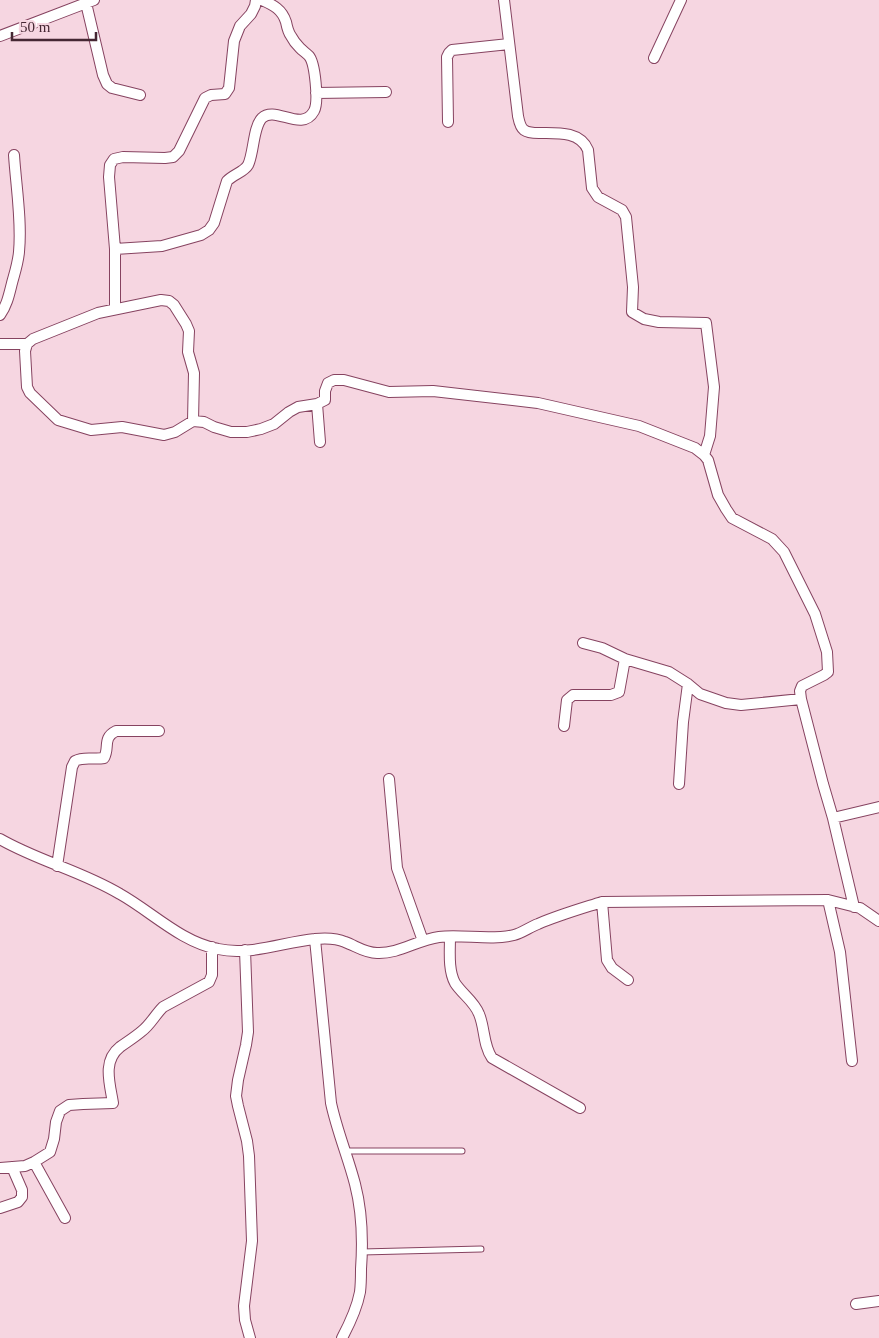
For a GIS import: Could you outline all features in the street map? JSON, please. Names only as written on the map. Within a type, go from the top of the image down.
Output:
[{"type":"street","points":[[115,309],[116,249],[109,177],[110,165],[114,159],[123,156],[166,158],[173,157],[179,151],[205,98],[211,95],[225,94],[229,88],[234,40],[240,26],[251,14],[256,0]]},
{"type":"street","points":[[116,249],[162,246],[201,235],[209,230],[214,223],[227,181],[245,169],[249,163],[258,124],[262,117],[269,114],[301,120],[309,118],[314,110],[317,101],[312,62],[289,34],[280,11],[262,0]]},
{"type":"street","points":[[504,0],[520,125],[524,130],[532,133],[566,133],[580,139],[585,144],[588,150],[592,188],[598,197],[622,210],[626,217],[633,287],[632,312],[644,319],[659,322],[706,323],[714,387],[710,436],[704,455]]},
{"type":"street","points":[[654,58],[681,0]]},
{"type":"street","points":[[0,36],[91,1],[103,76],[107,84],[112,88],[140,95]]},
{"type":"street","points":[[448,122],[447,57],[449,52],[452,50],[510,44]]},
{"type":"street","points":[[316,93],[386,92]]},
{"type":"street","points":[[0,315],[8,301],[19,251],[20,234],[14,154]]},
{"type":"street","points":[[193,421],[194,373],[188,352],[189,331],[174,305],[168,301],[161,300],[98,313],[33,339],[28,344],[25,351],[27,387],[30,393],[58,420],[91,430],[122,427],[164,435],[175,432],[193,421],[204,422],[231,432],[247,432],[274,424],[298,407],[317,404],[325,400],[325,391],[328,383],[334,380],[344,380],[389,392],[433,391],[538,403],[639,426],[695,448],[708,460],[718,495],[732,518],[772,539],[784,552],[815,614],[827,652],[828,672],[802,686],[800,691],[801,699],[833,818],[854,907]]},
{"type":"street","points":[[0,344],[28,344]]},
{"type":"street","points":[[317,404],[320,442]]},
{"type":"street","points":[[583,643],[602,648],[625,659],[670,672],[700,694],[726,703],[741,705],[801,699]]},
{"type":"street","points":[[564,726],[567,700],[573,695],[612,694],[619,692],[625,659]]},
{"type":"street","points":[[679,784],[683,722],[688,684]]},
{"type":"street","points":[[57,866],[72,767],[75,761],[80,758],[104,758],[107,738],[116,731],[159,731]]},
{"type":"street","points":[[389,779],[397,868],[423,941]]},
{"type":"street","points":[[833,818],[879,807]]},
{"type":"street","points":[[0,839],[29,854],[106,886],[195,942],[232,951],[315,939],[334,939],[361,950],[375,953],[400,950],[423,941],[438,938],[502,937],[515,935],[570,912],[602,902],[828,900],[860,908],[879,921]]},
{"type":"street","points":[[828,900],[840,952],[852,1061]]},
{"type":"street","points":[[602,902],[607,960],[612,968],[628,980]]},
{"type":"street","points":[[450,937],[452,974],[455,982],[472,1001],[480,1016],[487,1051],[492,1058],[580,1108]]},
{"type":"street","points":[[315,939],[331,1103],[356,1186],[360,1216],[362,1252],[360,1290],[356,1308],[342,1338]]},
{"type":"street","points":[[0,1168],[25,1166],[50,1152],[60,1111],[69,1105],[113,1103],[108,1067],[110,1059],[118,1049],[148,1026],[156,1013],[209,982],[212,975],[212,947]]},
{"type":"street","points":[[245,950],[248,1032],[236,1096],[249,1156],[252,1241],[244,1306],[245,1320],[250,1338]]},
{"type":"street","points":[[34,1162],[64,1218]]},
{"type":"street","points":[[0,1208],[18,1202],[22,1197],[22,1190],[12,1167]]},
{"type":"street","points":[[856,1304],[879,1301]]},
{"type":"lane","points":[[346,1151],[462,1151]]},
{"type":"lane","points":[[362,1252],[481,1249]]}]
